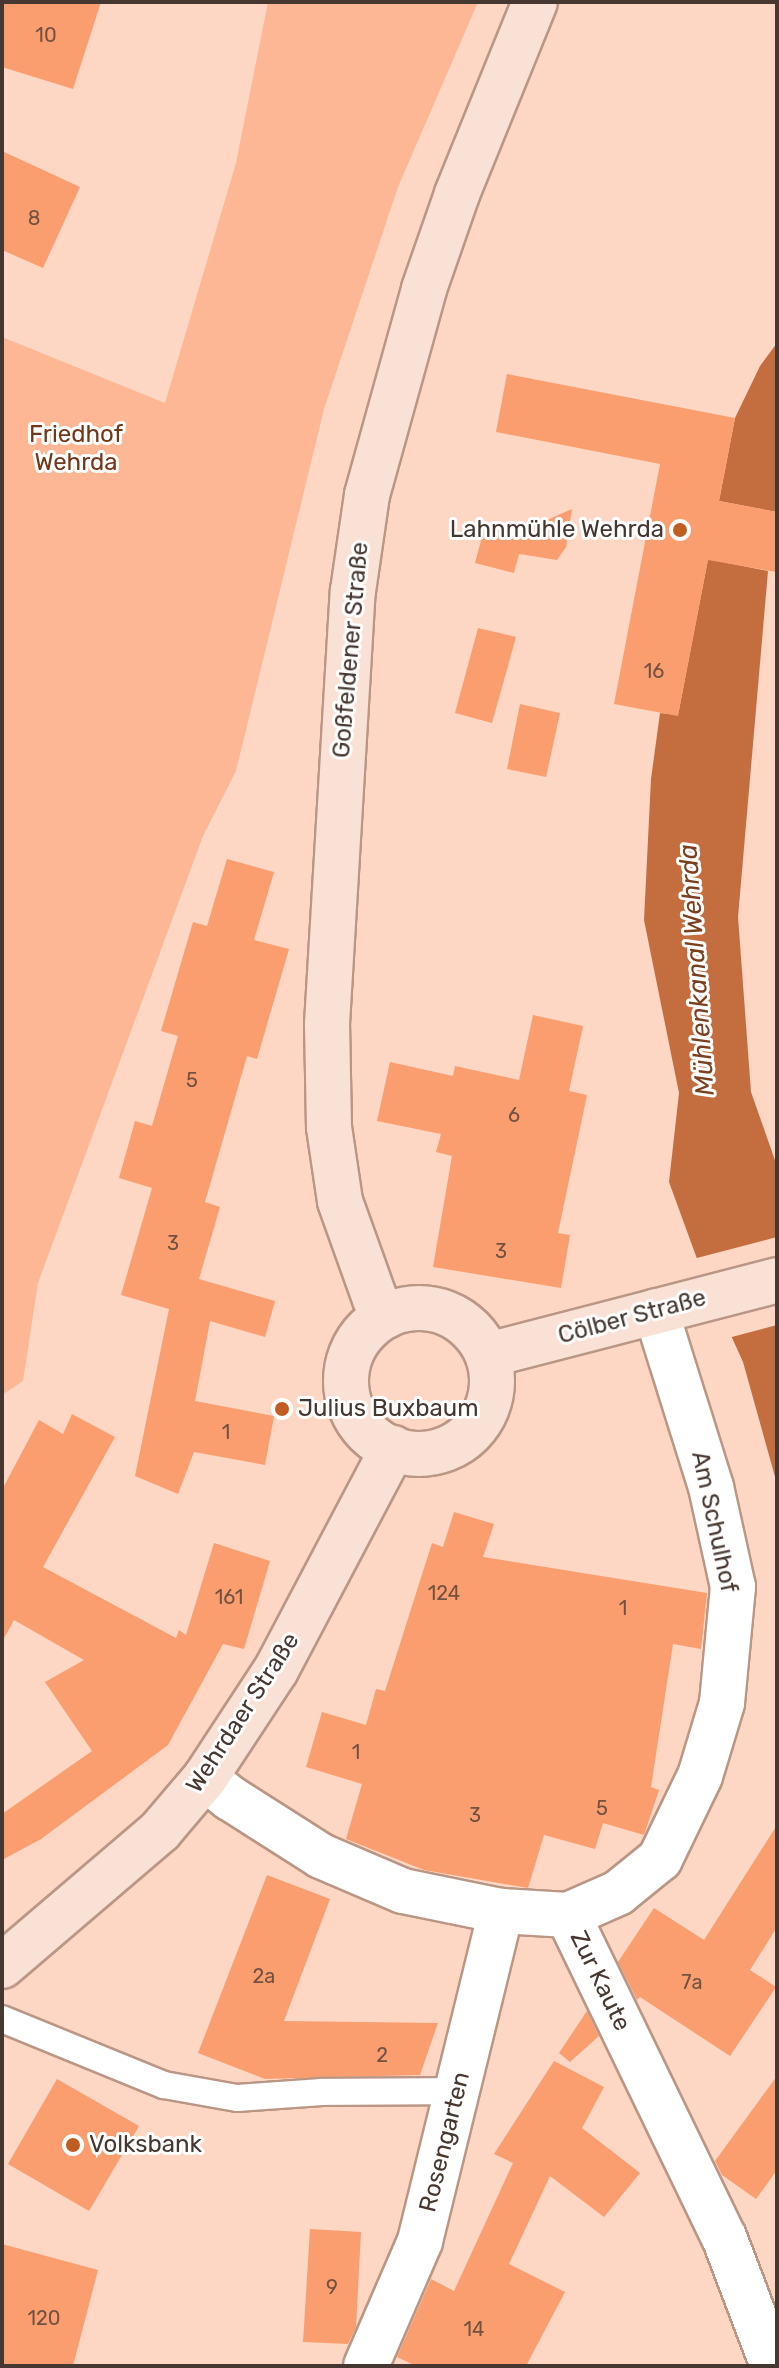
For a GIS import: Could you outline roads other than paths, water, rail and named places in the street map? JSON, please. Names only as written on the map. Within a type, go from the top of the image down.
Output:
[{"type":"main road","name":"Goßfeldener Straße","points":[[386,1316],[365,1274],[340,1201],[329,1127],[327,1024],[337,805],[353,591],[367,495],[424,289],[457,194],[535,2]]},
{"type":"main road","name":"Cölber Straße","points":[[488,1355],[777,1280]]},
{"type":"main road","points":[[427,1308],[447,1313],[479,1337],[488,1355],[493,1384],[489,1404],[480,1422],[462,1441],[445,1449],[416,1454],[393,1448],[373,1437],[359,1422],[347,1389],[353,1348],[369,1328],[386,1316],[407,1309],[427,1308]]},
{"type":"main road","name":"Wehrdaer Straße","points":[[2,1966],[160,1831],[205,1778],[276,1670],[393,1448]]},
{"type":"street","name":"Am Schulhof","points":[[568,1915],[618,1893],[660,1859],[700,1776],[722,1703],[733,1587],[674,1306]]},
{"type":"street","name":"Zur Kaute","points":[[205,1778],[230,1798],[321,1856],[403,1891],[501,1911],[568,1915],[724,2237],[773,2366]]},
{"type":"street","name":"Rosengarten","points":[[366,2366],[420,2241],[501,1911]]},
{"type":"lane","points":[[2,2019],[164,2085],[237,2098],[322,2092],[459,2091]]},
{"type":"water","points":[[777,343],[777,512],[719,501],[735,418],[760,366]]},
{"type":"water","name":"Mühlenkanal Wehrda","points":[[708,559],[768,571],[738,917],[751,1092],[777,1166],[777,1484],[743,1362],[700,1267],[669,1182],[679,1093],[644,920],[651,779],[660,713],[678,715]]},
{"type":"place","name":"Lahnmühle Wehrda","points":[[680,530]]},
{"type":"place","name":"Julius Buxbaum","points":[[282,1409]]},
{"type":"place","name":"Volksbank","points":[[73,2145]]},
{"type":"park label","name":"Friedhof Wehrda","points":[[76,449]]}]
